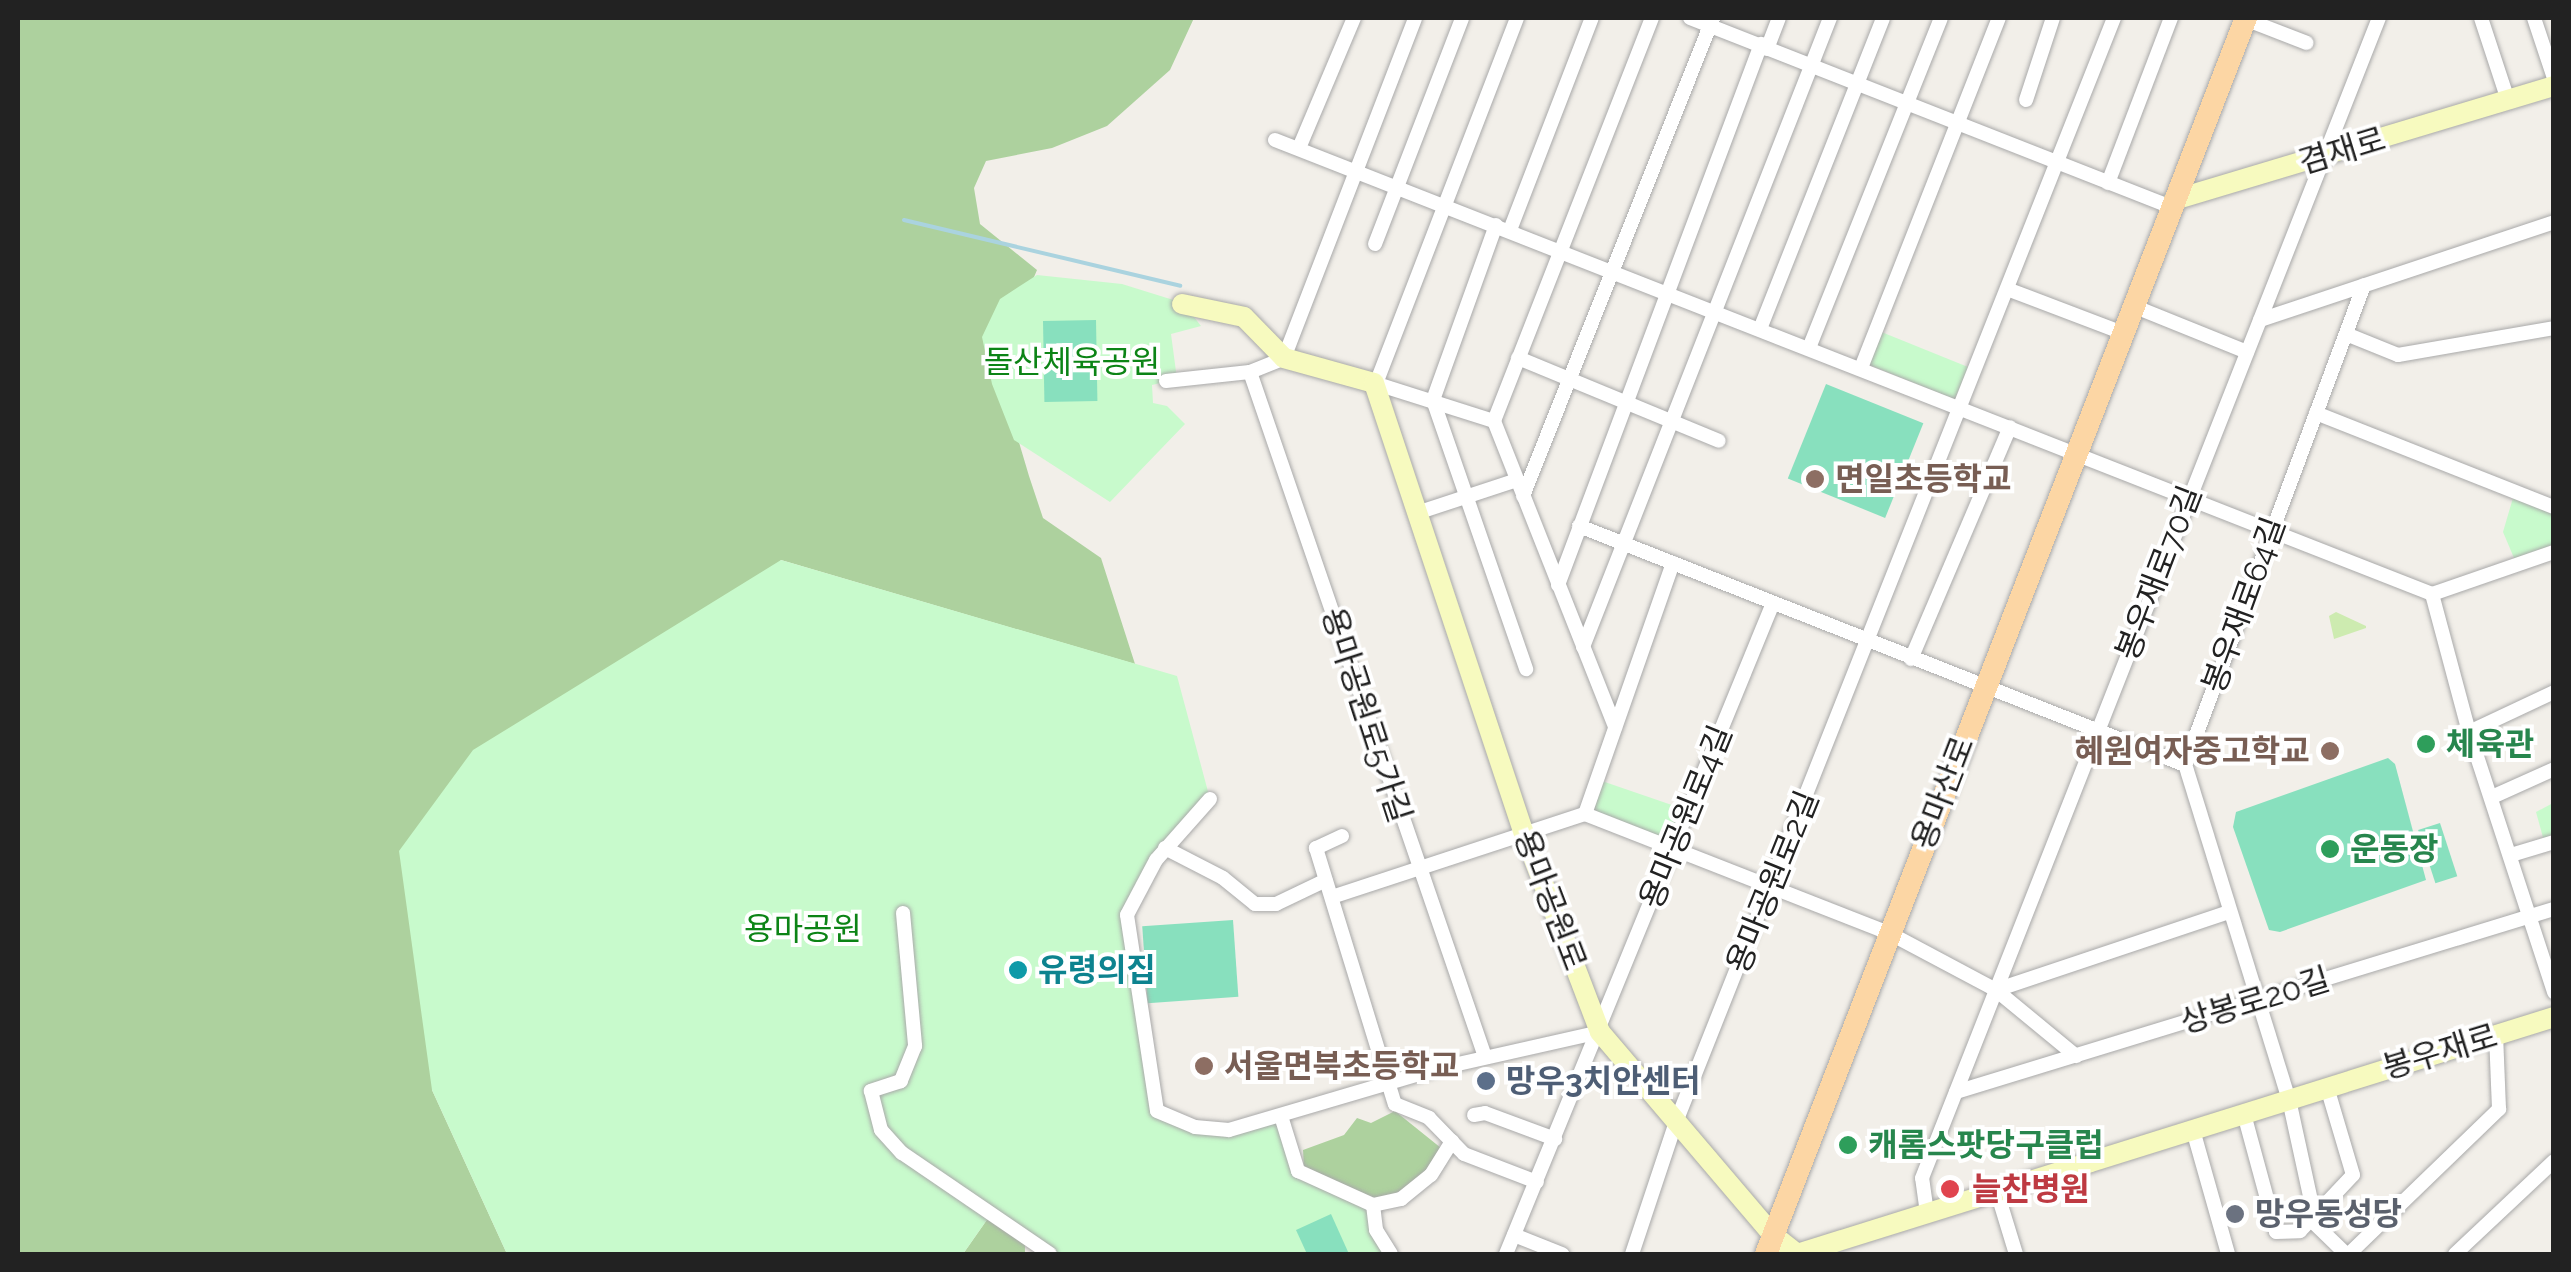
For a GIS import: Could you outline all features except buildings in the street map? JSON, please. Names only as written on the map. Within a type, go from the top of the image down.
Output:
[{"type":"main road","name":"용마산로","points":[[1770,1245],[2245,18]]},
{"type":"street","points":[[1299,148],[1354,18]]},
{"type":"street","points":[[1166,381],[1250,372],[1284,358],[1416,18]]},
{"type":"street","points":[[1375,244],[1462,18]]},
{"type":"street","points":[[1376,382],[1517,18]]},
{"type":"street","points":[[1526,668],[1433,400],[1592,18]]},
{"type":"street","points":[[1615,727],[1494,420],[1652,18]]},
{"type":"street","points":[[1690,18],[1712,22],[1811,66],[2060,160],[2108,182],[2173,203]]},
{"type":"street","points":[[1558,585],[1622,401],[1763,46],[1779,18]]},
{"type":"street","points":[[1582,647],[1830,18]]},
{"type":"street","points":[[1760,329],[1883,18]]},
{"type":"street","points":[[1808,348],[1941,18]]},
{"type":"street","points":[[1861,368],[1999,18]]},
{"type":"street","points":[[2026,100],[2052,18]]},
{"type":"street","name":"용마공원로2길","points":[[1632,1254],[1676,1122],[2114,18]]},
{"type":"street","points":[[2108,182],[2171,18]]},
{"type":"street","name":"용마산로","points":[[2245,18],[2307,43]]},
{"type":"street","name":"봉우재로70길","points":[[1927,1213],[1922,1178],[2378,18]]},
{"type":"street","points":[[2481,18],[2508,100]]},
{"type":"street","points":[[2534,18],[2554,78]]},
{"type":"street","points":[[1523,496],[1712,22]]},
{"type":"street","name":"겸재로","points":[[2173,203],[2554,86]]},
{"type":"street","points":[[1275,140],[2432,594],[2554,552]]},
{"type":"street","points":[[2260,320],[2554,222]]},
{"type":"street","name":"봉우재로64길","points":[[2185,765],[2364,285]]},
{"type":"street","points":[[2007,289],[2123,333]]},
{"type":"street","points":[[1182,304],[1244,317],[1284,358],[1376,382],[1494,420]]},
{"type":"street","points":[[2133,306],[2247,352]]},
{"type":"street","points":[[2346,334],[2398,355],[2554,328]]},
{"type":"street","points":[[1518,358],[1719,441]]},
{"type":"street","name":"용마공원로5가길","points":[[1250,372],[1416,869],[1485,1057]]},
{"type":"street","name":"용마공원로","points":[[1376,382],[1524,833],[1600,1032],[1676,1122],[1770,1245]]},
{"type":"street","points":[[2316,413],[2554,507]]},
{"type":"street","points":[[1911,660],[2010,427]]},
{"type":"street","points":[[1420,512],[1517,480]]},
{"type":"street","points":[[1578,526],[1984,690],[2185,765],[2289,1100],[2313,1220],[2348,1254],[2499,1109],[2496,1035]]},
{"type":"street","points":[[1585,814],[1672,563]]},
{"type":"street","points":[[2432,594],[2468,732],[2554,992]]},
{"type":"street","name":"용마공원로4길","points":[[1506,1254],[1773,603]]},
{"type":"street","points":[[2468,732],[2554,692]]},
{"type":"street","points":[[2492,798],[2554,770]]},
{"type":"street","points":[[1210,799],[1164,848],[1127,915],[1157,1111],[1194,1127],[1229,1130],[1390,1081],[1600,1032]]},
{"type":"street","points":[[1332,898],[1585,814],[1889,933],[1996,990],[2076,1056]]},
{"type":"street","points":[[1342,836],[1316,846],[1397,1106],[1429,1118],[1468,1156],[1537,1182]]},
{"type":"street","points":[[2510,856],[2554,842]]},
{"type":"street","points":[[1164,848],[1260,905],[1280,903],[1326,880]]},
{"type":"street","name":"상봉로20길","points":[[1956,1092],[2554,909]]},
{"type":"street","points":[[904,912],[915,1046],[901,1081],[870,1091],[881,1130],[902,1152],[1050,1254]]},
{"type":"street","points":[[1996,990],[2229,912]]},
{"type":"street","name":"봉우재로","points":[[1770,1245],[1797,1254],[2554,1017]]},
{"type":"street","points":[[2244,1114],[2276,1232],[2313,1220],[2353,1176],[2327,1087]]},
{"type":"street","points":[[1474,1115],[1485,1113],[1555,1140]]},
{"type":"street","points":[[1281,1116],[1298,1171],[1373,1205],[1401,1199],[1440,1168],[1452,1140]]},
{"type":"street","points":[[2192,1130],[2228,1254]]},
{"type":"street","points":[[2455,1254],[2554,1161]]},
{"type":"street","points":[[1996,1192],[2016,1254]]},
{"type":"street","points":[[1373,1205],[1376,1230],[1390,1254]]},
{"type":"street","points":[[1514,1235],[1562,1254]]},
{"type":"green space","points":[[18,18],[1194,18],[1170,70],[1107,126],[1052,148],[986,161],[974,188],[980,224],[1037,270],[1023,303],[1013,422],[1043,518],[1101,558],[1135,664],[781,560],[432,1090],[507,1254],[18,1254]]},
{"type":"green space","name":"돌산체육공원","points":[[1037,275],[1122,284],[1183,303],[1201,326],[1171,334],[1177,379],[1152,385],[1153,403],[1167,406],[1185,424],[1110,502],[1014,440],[992,384],[982,337],[1000,299]]},
{"type":"green space","points":[[1096,320],[1097,401],[1044,402],[1043,321]]},
{"type":"green space","points":[[1879,331],[1968,367],[1955,399],[1866,363]]},
{"type":"green space","points":[[1826,384],[1923,423],[1885,518],[1788,479]]},
{"type":"green space","points":[[2515,491],[2553,507],[2553,552],[2517,565],[2503,532]]},
{"type":"green space","name":"용마공원","points":[[781,560],[1177,676],[1210,799],[1156,860],[1127,915],[1157,1111],[1229,1130],[1281,1116],[1298,1171],[1373,1205],[1391,1254],[1050,1254],[991,1214],[963,1254],[507,1254],[432,1090],[399,851],[473,750]]},
{"type":"green space","points":[[2336,612],[2366,628],[2334,639],[2329,616]]},
{"type":"green space","name":"운동장","points":[[2388,758],[2395,764],[2426,880],[2280,932],[2269,930],[2233,827],[2236,812]]},
{"type":"green space","points":[[1599,780],[1688,811],[1676,845],[1587,814]]},
{"type":"green space","points":[[2553,803],[2553,838],[2544,841],[2536,812]]},
{"type":"green space","points":[[2440,823],[2457,876],[2435,883],[2418,830]]},
{"type":"green space","points":[[1233,920],[1238,997],[1148,1003],[1142,926]]},
{"type":"green space","points":[[1395,1111],[1441,1148],[1436,1165],[1396,1195],[1373,1200],[1304,1169],[1303,1150],[1344,1135],[1357,1118],[1371,1123]]},
{"type":"green space","points":[[991,1214],[1025,1237],[1025,1254],[963,1254]]},
{"type":"green space","points":[[1331,1214],[1349,1254],[1307,1254],[1296,1230]]},
{"type":"waterway","points":[[904,220],[1180,286]]},
{"type":"place","name":"면일초등학교","points":[[1815,479]]},
{"type":"place","name":"체육관","points":[[2426,744]]},
{"type":"place","name":"혜원여자중고학교","points":[[2330,751]]},
{"type":"place","name":"운동장","points":[[2330,849]]},
{"type":"place","name":"유령의집","points":[[1018,970]]},
{"type":"place","name":"서울면북초등학교","points":[[1204,1066]]},
{"type":"place","name":"망우3치안센터","points":[[1486,1081]]},
{"type":"place","name":"캐롬스팟당구클럽","points":[[1848,1145]]},
{"type":"place","name":"늘찬병원","points":[[1950,1189]]},
{"type":"place","name":"망우동성당","points":[[2235,1214]]}]
